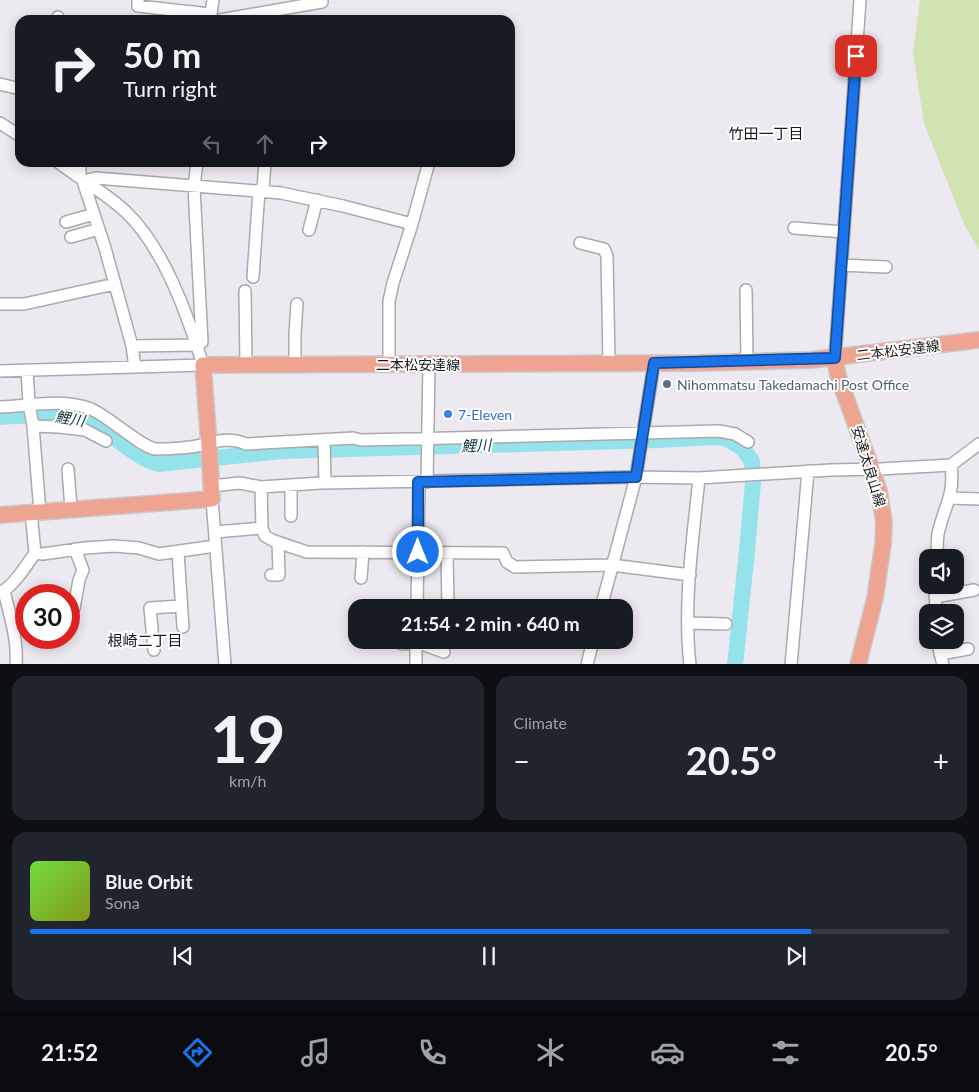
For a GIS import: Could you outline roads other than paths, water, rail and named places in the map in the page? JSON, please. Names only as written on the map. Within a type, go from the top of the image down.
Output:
[{"type":"main road","name":"二本松安達線","points":[[203,365],[746,361],[835,358],[979,340]]},
{"type":"main road","name":"安達太良山線","points":[[835,358],[838,376],[872,470],[882,505],[884,522],[884,536],[875,598],[858,664]]},
{"type":"main road","points":[[0,514],[71,509],[211,492],[203,365]]},
{"type":"street","points":[[138,0],[138,6],[194,15]]},
{"type":"street","points":[[213,0],[213,15]]},
{"type":"street","points":[[835,358],[860,0]]},
{"type":"street","points":[[275,15],[322,2]]},
{"type":"street","points":[[0,84],[15,88]]},
{"type":"street","points":[[0,123],[15,133]]},
{"type":"street","points":[[0,371],[203,365],[178,296],[160,258],[147,237],[127,212],[65,167]]},
{"type":"street","points":[[80,167],[80,178],[99,229],[132,346],[135,366]]},
{"type":"street","points":[[132,346],[197,345],[202,342],[194,186],[196,167]]},
{"type":"street","points":[[253,277],[264,167]]},
{"type":"street","points":[[389,364],[389,301],[428,167]]},
{"type":"street","points":[[80,178],[261,190],[317,200],[412,224]]},
{"type":"street","points":[[309,230],[317,200]]},
{"type":"street","points":[[66,222],[94,214]]},
{"type":"street","points":[[794,228],[844,232]]},
{"type":"street","points":[[71,237],[99,229]]},
{"type":"street","points":[[580,243],[604,249],[607,256],[609,363]]},
{"type":"street","points":[[841,265],[886,267]]},
{"type":"street","points":[[0,304],[24,304],[115,284]]},
{"type":"street","points":[[746,290],[746,361]]},
{"type":"street","points":[[245,291],[246,365]]},
{"type":"street","points":[[295,365],[297,304]]},
{"type":"street","points":[[603,599],[636,477],[654,363]]},
{"type":"street","points":[[417,599],[418,552],[423,482],[428,453],[429,364]]},
{"type":"street","points":[[16,664],[15,636],[2,592],[20,574],[35,554],[36,512],[33,425],[29,406],[27,370]]},
{"type":"street","points":[[0,407],[68,404],[91,409],[154,449],[200,446],[237,440],[246,444],[324,447],[353,438],[361,440],[428,440],[719,431],[735,434],[748,442]]},
{"type":"street","points":[[33,425],[85,430],[106,441]]},
{"type":"street","points":[[225,664],[211,492],[240,483],[261,487],[636,477],[699,478],[808,471],[872,470],[951,465],[979,444]]},
{"type":"street","points":[[324,447],[325,484]]},
{"type":"street","points":[[937,549],[938,536],[950,498],[953,478],[951,465]]},
{"type":"street","points":[[68,469],[71,509]]},
{"type":"street","points":[[791,664],[808,471]]},
{"type":"street","points":[[690,664],[688,623],[690,575],[699,478]]},
{"type":"street","points":[[291,485],[291,516]]},
{"type":"street","points":[[261,487],[262,528],[265,536],[307,552],[504,553],[507,562],[515,567],[612,565],[690,575]]},
{"type":"street","points":[[950,498],[979,499]]},
{"type":"street","points":[[215,532],[262,528]]},
{"type":"street","points":[[271,576],[279,575],[278,542]]},
{"type":"street","points":[[35,554],[114,546],[138,548],[159,554],[215,546]]},
{"type":"street","points":[[75,549],[83,570],[78,584]]},
{"type":"street","points":[[178,552],[183,627]]},
{"type":"street","points":[[361,578],[364,552]]},
{"type":"street","points":[[448,553],[448,599]]},
{"type":"street","points":[[964,590],[974,590]]},
{"type":"street","points":[[154,650],[150,608],[181,606]]},
{"type":"street","points":[[688,623],[726,624]]},
{"type":"street","points":[[416,649],[416,664]]},
{"type":"street","points":[[436,649],[444,652]]},
{"type":"street","points":[[587,664],[591,649]]},
{"type":"street","points":[[942,659],[968,649]]},
{"type":"waterway","name":"鯉川","points":[[0,417],[47,414],[82,418],[99,426],[141,457],[159,464],[282,451],[717,437],[727,439],[742,448],[752,461],[753,483],[735,664]]},
{"type":"place","name":"Nihommatsu Takedamachi Post Office","points":[[667,384]]},
{"type":"place","name":"7-Eleven","points":[[448,414]]},
{"type":"district","name":"竹田一丁目","points":[[766,133]]},
{"type":"district","name":"根崎二丁目","points":[[145,640]]}]
